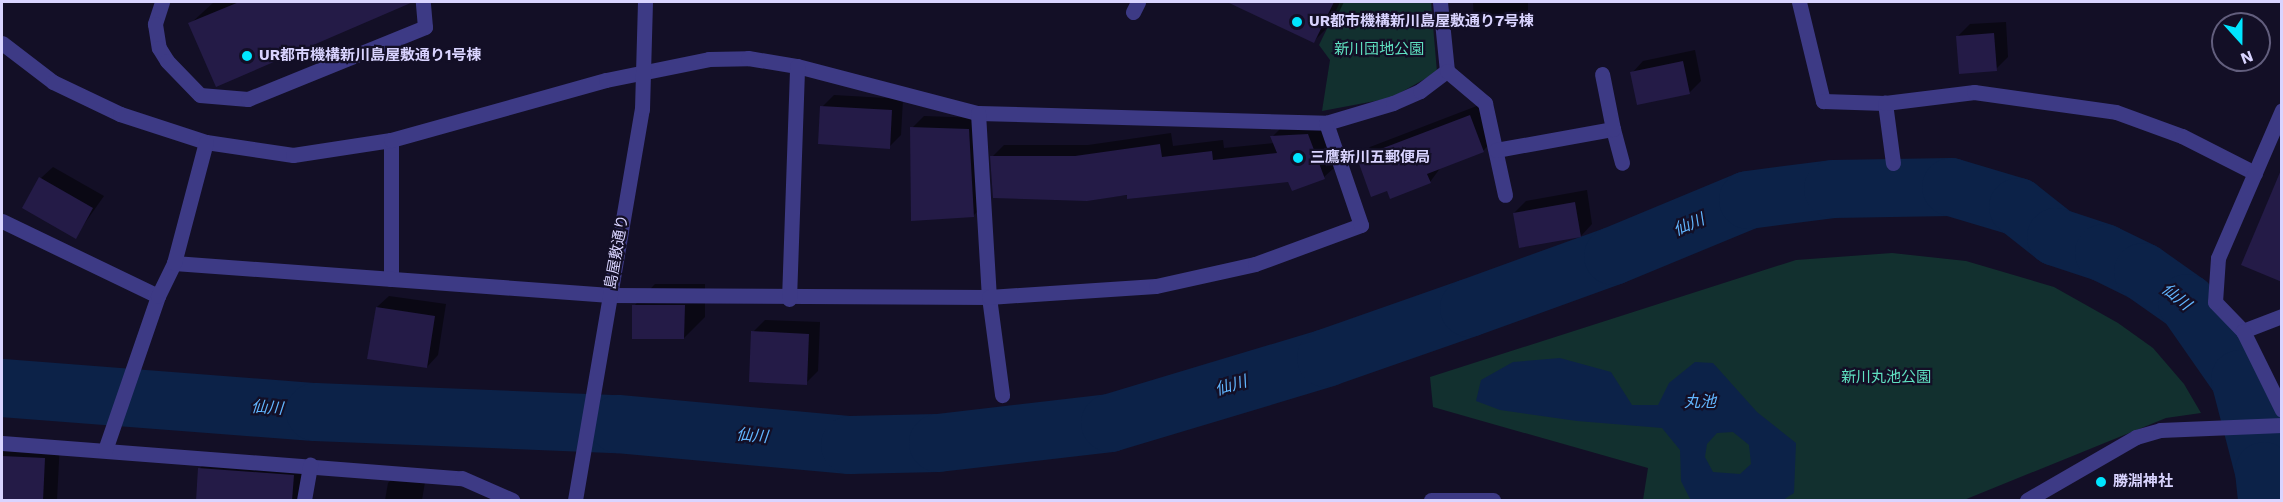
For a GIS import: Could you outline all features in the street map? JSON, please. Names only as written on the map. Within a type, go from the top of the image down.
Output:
[{"type":"street","points":[[162,2],[155,24],[159,48],[167,61],[200,95],[248,99],[425,27],[423,2]]},
{"type":"street","name":"島屋敷通り","points":[[575,501],[646,71],[645,2]]},
{"type":"street","points":[[1440,2],[1448,71],[1485,104],[1505,195]]},
{"type":"street","points":[[1799,2],[1823,101],[1884,103],[1974,92],[2116,112],[2182,136],[2255,173]]},
{"type":"street","points":[[2,43],[53,82],[120,114],[206,142],[293,155],[391,140],[646,71],[709,59],[748,58],[797,66],[978,112],[1326,123],[1402,99],[1448,71]]},
{"type":"street","points":[[789,299],[797,66]]},
{"type":"street","points":[[1602,74],[1622,164]]},
{"type":"street","points":[[1884,103],[1893,163]]},
{"type":"street","points":[[2282,110],[2218,258],[2215,278],[2215,302],[2243,331],[2282,410]]},
{"type":"street","points":[[978,112],[989,297],[1002,394]]},
{"type":"street","points":[[174,263],[610,295],[789,299],[989,297],[1156,286],[1255,264],[1361,225],[1326,123]]},
{"type":"street","points":[[1496,150],[1613,129]]},
{"type":"street","points":[[391,140],[391,279]]},
{"type":"street","points":[[105,450],[112,424],[158,296],[174,263],[206,142]]},
{"type":"street","points":[[2,221],[158,296]]},
{"type":"street","points":[[2243,331],[2282,315]]},
{"type":"street","points":[[2027,501],[2136,437],[2160,430],[2282,425]]},
{"type":"street","points":[[2,443],[462,478],[512,501]]},
{"type":"street","points":[[304,501],[310,465]]},
{"type":"street","points":[[1431,501],[1494,501]]},
{"type":"green space","name":"新川団地公園","points":[[1340,2],[1431,2],[1437,72],[1391,98],[1322,111],[1330,60],[1319,45]]},
{"type":"green space","name":"新川丸池公園","points":[[1892,253],[1966,261],[2054,287],[2118,323],[2153,348],[2184,384],[2201,413],[2166,418],[1964,500],[1643,500],[1648,468],[1433,407],[1430,377],[1796,260]]},
{"type":"water","name":"丸池","points":[[1560,358],[1611,372],[1632,405],[1658,405],[1669,383],[1695,362],[1713,363],[1757,412],[1796,443],[1794,493],[1783,500],[1690,499],[1681,481],[1680,450],[1662,428],[1577,421],[1500,410],[1476,401],[1481,380],[1513,362]],"holes":[[[1733,432],[1749,445],[1751,464],[1740,474],[1713,472],[1705,457],[1707,444],[1717,433]]]},
{"type":"building","name":"UR都市機構新川島屋敷通り1号棟","points":[[239,2],[413,2],[216,87],[188,23]]},
{"type":"building","name":"UR都市機構新川島屋敷通り7号棟","points":[[1227,2],[1334,2],[1314,43]]},
{"type":"building","points":[[1994,33],[1997,71],[1959,74],[1956,36]]},
{"type":"building","points":[[1683,61],[1690,94],[1637,105],[1630,72]]},
{"type":"building","points":[[820,106],[892,110],[890,149],[818,144]]},
{"type":"building","points":[[1470,115],[1484,152],[1427,174],[1431,183],[1390,199],[1387,191],[1371,197],[1357,158]]},
{"type":"building","points":[[910,127],[969,129],[974,217],[911,221]]},
{"type":"building","points":[[1308,134],[1325,179],[1292,191],[1288,182],[1127,199],[1127,195],[1087,201],[993,198],[990,156],[1075,156],[1160,144],[1162,157],[1212,151],[1213,160],[1277,153],[1270,136]]},
{"type":"building","points":[[2282,170],[2282,282],[2241,265]]},
{"type":"building","points":[[39,177],[93,208],[76,239],[22,208]]},
{"type":"building","points":[[1575,202],[1581,237],[1519,248],[1513,213]]},
{"type":"building","points":[[632,305],[685,305],[684,339],[632,339]]},
{"type":"building","points":[[376,307],[435,316],[427,368],[367,359]]},
{"type":"building","points":[[751,331],[809,334],[807,385],[749,382]]},
{"type":"building","points":[[2,456],[45,458],[43,501],[2,501]]},
{"type":"building","points":[[198,468],[294,475],[292,501],[196,501]]},
{"type":"waterway","name":"仙川","points":[[2,388],[315,412],[618,424],[850,445],[938,443],[1110,423],[1326,358],[1613,256],[1748,200],[1833,189],[1951,187],[2018,207],[2056,237],[2104,253],[2143,272],[2187,303],[2240,379],[2264,471],[2267,500]]},
{"type":"place","name":"UR都市機構新川島屋敷通り7号棟","points":[[1297,22]]},
{"type":"place","name":"UR都市機構新川島屋敷通り1号棟","points":[[247,56]]},
{"type":"place","name":"三鷹新川五郵便局","points":[[1298,158]]},
{"type":"place","name":"勝淵神社","points":[[2101,482]]}]
